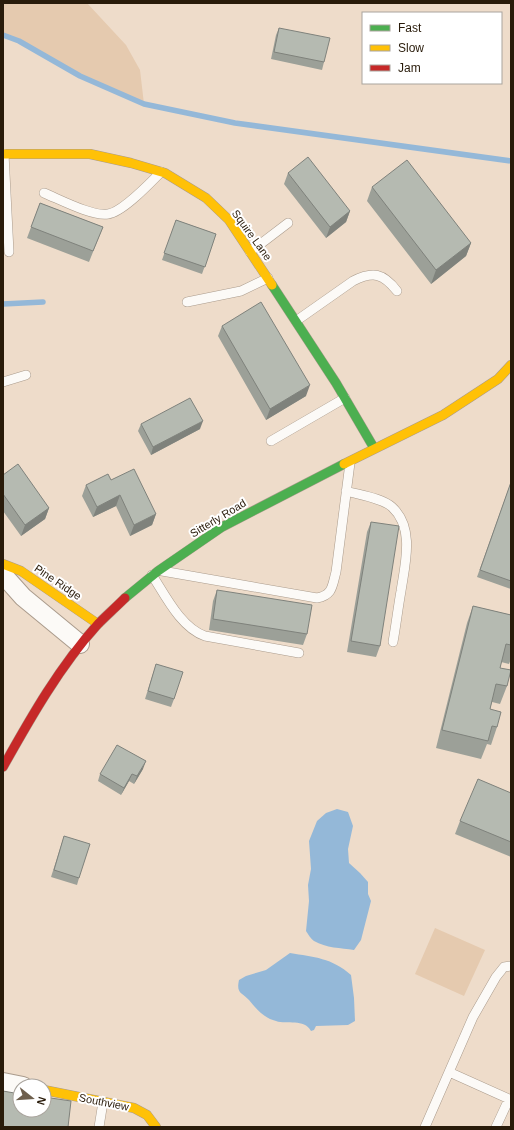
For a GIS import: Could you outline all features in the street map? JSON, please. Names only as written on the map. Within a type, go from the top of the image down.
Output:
[{"type":"street","name":"Squire Lane","points":[[3,154],[90,154],[131,163],[161,172],[206,198],[229,220],[268,278],[345,398],[374,448]]},
{"type":"street","name":"Sitterly Road","points":[[3,768],[31,717],[80,644],[130,593],[155,573],[222,527],[374,448],[443,415],[498,379],[511,365]]},
{"type":"street","name":"Pine Ridge","points":[[3,564],[21,571],[98,624]]},
{"type":"street","points":[[3,571],[14,588],[80,644]]},
{"type":"street","name":"Southview","points":[[52,1092],[134,1108],[144,1112],[153,1120],[156,1127]]},
{"type":"lane","points":[[3,154],[10,252]]},
{"type":"lane","points":[[44,193],[89,212],[109,214],[123,207],[161,172]]},
{"type":"lane","points":[[250,252],[288,223]]},
{"type":"lane","points":[[296,321],[362,276],[372,274],[382,276],[390,282],[397,291]]},
{"type":"lane","points":[[187,302],[241,291],[268,278]]},
{"type":"lane","points":[[3,382],[26,375]]},
{"type":"lane","points":[[271,441],[345,398]]},
{"type":"lane","points":[[155,573],[317,598],[326,596],[331,589],[336,572],[350,461]]},
{"type":"lane","points":[[346,491],[383,501],[398,513],[404,525],[407,550],[393,642]]},
{"type":"lane","points":[[155,573],[173,609],[198,634],[298,653]]},
{"type":"lane","points":[[425,1127],[474,1017],[496,977],[504,967],[511,966]]},
{"type":"lane","points":[[449,1072],[510,1100],[496,1127]]},
{"type":"lane","points":[[99,1127],[103,1102]]},
{"type":"shaded area","points":[[3,3],[87,3],[126,45],[140,70],[144,104],[70,70],[19,41],[3,35]]},
{"type":"shaded area","points":[[435,928],[485,950],[464,996],[415,974]]},
{"type":"water","points":[[337,809],[348,812],[353,826],[348,849],[349,863],[368,882],[368,894],[371,901],[361,940],[354,950],[323,945],[313,940],[306,931],[309,901],[308,885],[311,869],[309,841],[317,821],[326,813]]},
{"type":"water","points":[[290,953],[322,959],[337,965],[351,975],[355,1021],[348,1025],[316,1026],[314,1030],[311,1031],[308,1027],[300,1023],[280,1022],[264,1016],[240,992],[238,988],[239,980],[246,976],[266,970]]},
{"type":"building","points":[[279,28],[330,38],[324,62],[274,52]]},
{"type":"building","points":[[308,157],[350,211],[330,227],[288,173]]},
{"type":"building","points":[[407,160],[471,243],[436,270],[372,187]]},
{"type":"building","points":[[40,203],[103,227],[93,251],[31,227]]},
{"type":"building","points":[[176,220],[216,234],[205,267],[164,253]]},
{"type":"building","points":[[261,302],[310,385],[270,409],[222,326]]},
{"type":"building","points":[[190,398],[203,421],[153,447],[141,424]]},
{"type":"building","points":[[18,464],[49,508],[25,525],[3,494],[3,475]]},
{"type":"building","points":[[134,469],[156,514],[134,525],[120,495],[97,507],[86,485],[108,474],[111,480]]},
{"type":"building","points":[[511,482],[511,581],[480,570]]},
{"type":"building","points":[[371,522],[399,526],[380,646],[351,641]]},
{"type":"building","points":[[217,590],[312,605],[307,634],[213,619]]},
{"type":"building","points":[[473,606],[511,615],[511,645],[506,644],[500,668],[511,670],[507,686],[496,684],[490,709],[501,712],[497,727],[492,726],[488,741],[442,730]]},
{"type":"building","points":[[156,664],[183,672],[174,699],[148,691]]},
{"type":"building","points":[[117,745],[146,761],[137,776],[132,774],[124,788],[100,774]]},
{"type":"building","points":[[478,779],[511,793],[511,842],[460,821]]},
{"type":"building","points":[[64,836],[90,844],[79,878],[54,870]]},
{"type":"building","points":[[3,1091],[12,1093],[12,1118],[52,1118],[52,1098],[71,1101],[68,1127],[3,1127]]},
{"type":"waterway","points":[[3,35],[19,41],[80,76],[144,104],[235,123],[511,161]]},
{"type":"waterway","points":[[3,304],[43,302]]},
{"type":"traffic: fast","points":[[272,285],[336,383],[374,448]]},
{"type":"traffic: fast","points":[[125,598],[158,571],[222,527],[344,464]]},
{"type":"traffic: slow","points":[[3,154],[90,154],[131,163],[165,173],[206,198],[229,220],[272,285]]},
{"type":"traffic: slow","points":[[344,464],[443,415],[498,379],[511,365]]},
{"type":"traffic: slow","points":[[3,564],[21,571],[98,624]]},
{"type":"traffic: slow","points":[[52,1092],[134,1108],[147,1115],[156,1127]]},
{"type":"traffic: jam","points":[[3,767],[35,711],[71,657],[98,624],[125,598]]}]
